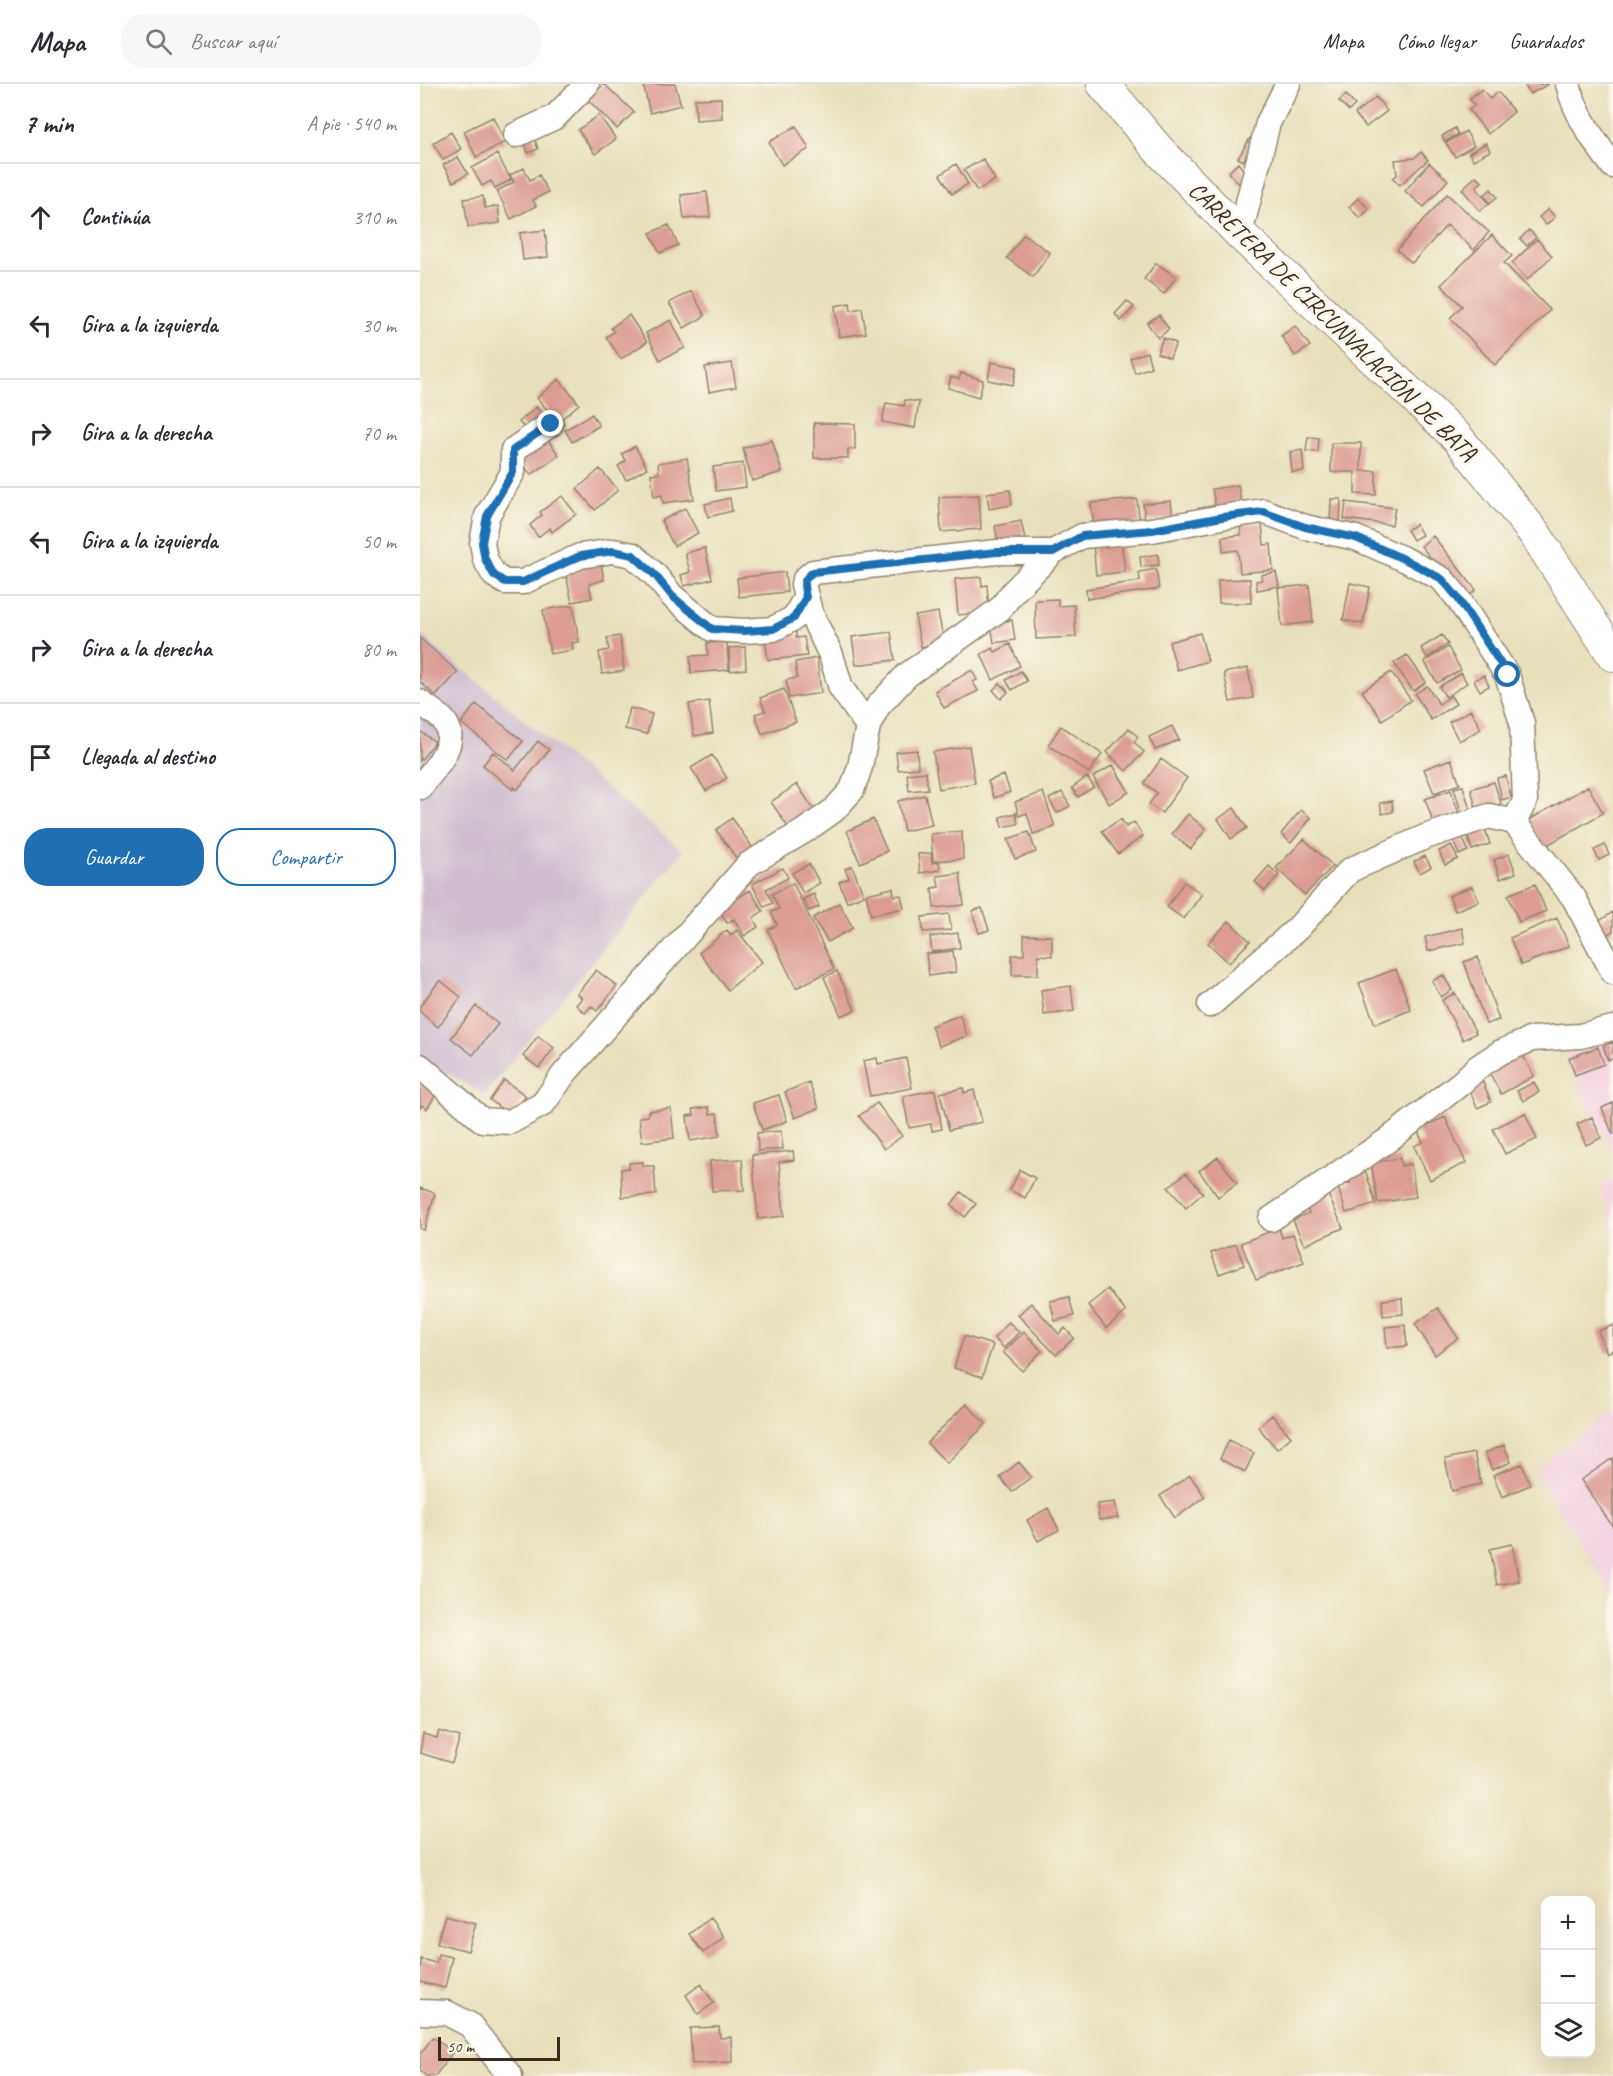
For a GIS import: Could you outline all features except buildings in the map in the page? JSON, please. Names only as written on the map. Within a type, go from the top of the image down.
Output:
[{"type":"main road","name":"CARRETERA DE CIRCUNVALACIÓN DE BATA","points":[[1103,84],[1157,148],[1240,234],[1457,437],[1535,534],[1613,655]]},
{"type":"street","points":[[516,135],[555,117],[586,84]]},
{"type":"street","points":[[1240,234],[1268,123],[1288,84]]},
{"type":"street","points":[[1568,84],[1572,102],[1599,148],[1613,166]]},
{"type":"street","points":[[551,424],[513,450],[513,472],[487,516],[482,543],[485,559],[494,575],[505,582],[523,582],[580,556],[613,551],[633,555],[680,602],[712,629],[722,630],[773,629],[794,618],[806,597]]},
{"type":"street","points":[[420,1066],[482,1120],[510,1122],[543,1104],[564,1074],[749,864],[834,810],[852,790],[860,767],[868,726],[878,705],[907,675],[1000,609],[1013,592],[1053,552],[1082,536],[1152,530],[1263,512],[1305,527],[1356,538],[1442,579],[1457,597],[1508,675],[1522,723],[1525,801],[1514,822]]},
{"type":"street","points":[[868,726],[841,688],[831,655],[816,627],[806,597],[803,584],[805,579],[813,572],[997,552],[1053,552]]},
{"type":"street","points":[[420,702],[444,721],[449,733],[448,750],[420,787]]},
{"type":"street","points":[[1210,1005],[1298,928],[1350,870],[1425,837],[1490,816],[1514,822],[1574,898],[1613,972]]},
{"type":"street","points":[[1271,1218],[1388,1140],[1461,1083],[1478,1066],[1501,1052],[1532,1039],[1580,1036],[1613,1028]]},
{"type":"street","points":[[420,2012],[447,2013],[470,2025],[510,2076]]},
{"type":"shaded area","points":[[420,634],[683,851],[484,1095],[420,1056]]},
{"type":"shaded area","points":[[1613,1039],[1613,1151],[1563,1056]]},
{"type":"shaded area","points":[[1613,1179],[1613,1236],[1600,1185]]},
{"type":"shaded area","points":[[1613,1410],[1613,1595],[1535,1471]]},
{"type":"route","points":[[551,424],[513,450],[513,472],[487,516],[482,543],[485,559],[494,575],[505,582],[523,582],[580,556],[613,551],[633,555],[655,575],[672,596],[712,629],[744,631],[773,629],[794,618],[806,597],[803,584],[805,579],[813,572],[997,552],[1053,552],[1082,536],[1152,530],[1263,512],[1305,527],[1356,538],[1442,579],[1457,597],[1508,675]]}]
